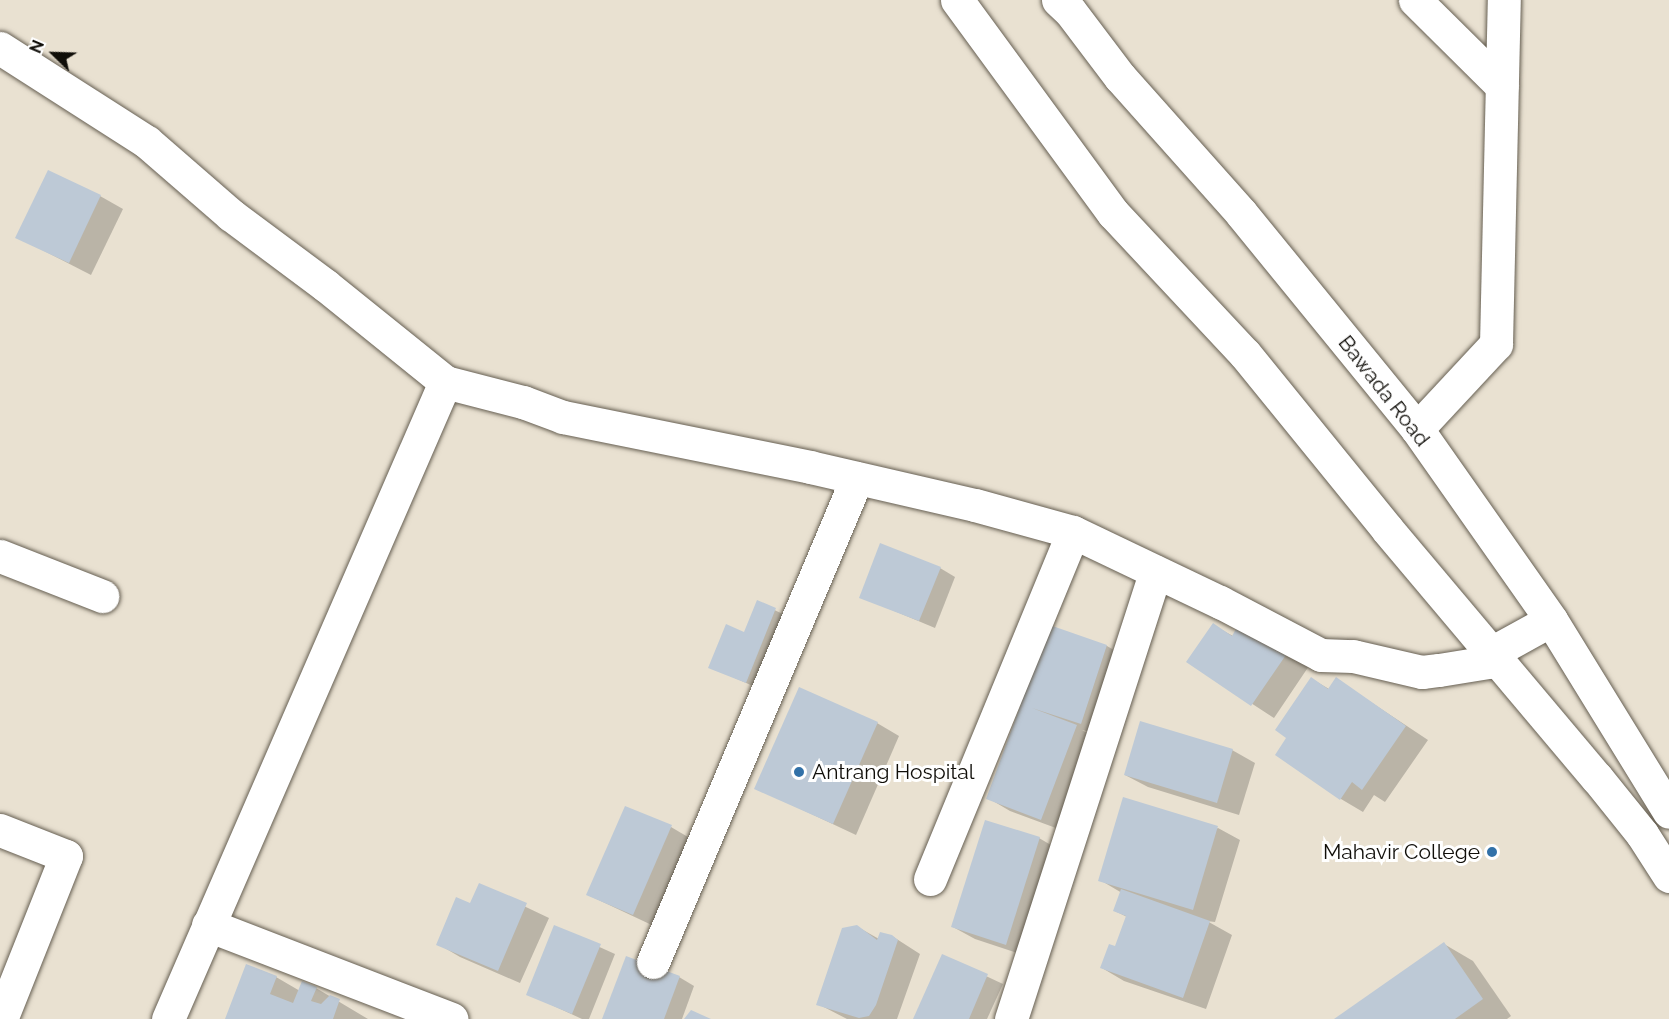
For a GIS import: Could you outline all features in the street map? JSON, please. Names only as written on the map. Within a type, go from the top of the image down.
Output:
[{"type":"street","points":[[957,0],[1113,213],[1245,354],[1387,529],[1493,652],[1658,853]]},
{"type":"street","name":"Bawada Road","points":[[1058,0],[1070,11],[1120,77],[1241,213],[1417,429],[1551,620],[1669,810]]},
{"type":"street","points":[[1414,0],[1502,86]]},
{"type":"street","points":[[1417,429],[1496,344],[1504,0]]},
{"type":"street","points":[[0,48],[147,142],[231,215],[325,285],[446,382],[523,402],[563,417],[857,478],[975,505],[1073,532],[1220,602],[1321,655],[1353,656],[1422,672],[1488,662],[1493,652],[1551,620]]},
{"type":"street","points":[[0,66],[35,72]]},
{"type":"street","points":[[168,1019],[446,382]]},
{"type":"street","points":[[653,962],[857,478]]},
{"type":"street","points":[[930,879],[1073,532]]},
{"type":"street","points":[[0,556],[102,596]]},
{"type":"street","points":[[1011,1019],[1155,572]]},
{"type":"street","points":[[1658,853],[1669,810]]},
{"type":"street","points":[[0,830],[66,856],[1,1019]]},
{"type":"street","points":[[208,925],[452,1019]]},
{"type":"building","points":[[48,170],[101,195],[69,263],[15,238]]},
{"type":"building","points":[[880,543],[941,567],[919,621],[859,598]]},
{"type":"building","points":[[757,600],[776,608],[746,683],[708,668],[726,624],[744,632]]},
{"type":"building","points":[[1241,620],[1288,652],[1251,706],[1186,662],[1213,623],[1232,636]]},
{"type":"building","points":[[1041,622],[1107,645],[1081,724],[1032,708],[1077,725],[1041,820],[986,799],[1021,704],[1014,702]]},
{"type":"building","points":[[1311,677],[1328,689],[1336,677],[1406,726],[1362,790],[1352,782],[1340,800],[1275,755],[1286,738],[1275,730]]},
{"type":"building","points":[[799,687],[878,722],[833,824],[754,789]]},
{"type":"building","points":[[1140,721],[1233,749],[1217,803],[1124,775]]},
{"type":"building","points":[[1123,797],[1218,826],[1193,910],[1098,881]]},
{"type":"building","points":[[625,806],[672,825],[633,915],[586,895]]},
{"type":"building","points":[[985,820],[1040,837],[1006,945],[951,927]]},
{"type":"building","points":[[479,883],[527,903],[498,971],[436,945],[456,897],[470,903]]},
{"type":"building","points":[[1121,889],[1210,921],[1183,998],[1100,968],[1109,944],[1115,946],[1126,916],[1113,911]]},
{"type":"building","points":[[554,925],[601,944],[572,1014],[526,995]]},
{"type":"building","points":[[857,925],[877,940],[880,932],[892,935],[898,940],[876,1005],[869,1016],[859,1018],[816,1005],[842,928]]},
{"type":"building","points":[[1444,942],[1483,999],[1455,1019],[1334,1019]]},
{"type":"building","points":[[942,954],[988,974],[969,1019],[913,1019]]},
{"type":"building","points":[[626,956],[680,976],[664,1019],[602,1019]]},
{"type":"building","points":[[246,964],[277,976],[270,994],[293,1003],[302,981],[317,987],[311,1001],[321,1004],[330,995],[340,999],[333,1019],[225,1019]]},
{"type":"building","points":[[691,1010],[711,1019],[684,1019]]},
{"type":"place","name":"Antrang Hospital","points":[[799,772]]},
{"type":"place","name":"Mahavir College","points":[[1492,852]]}]
